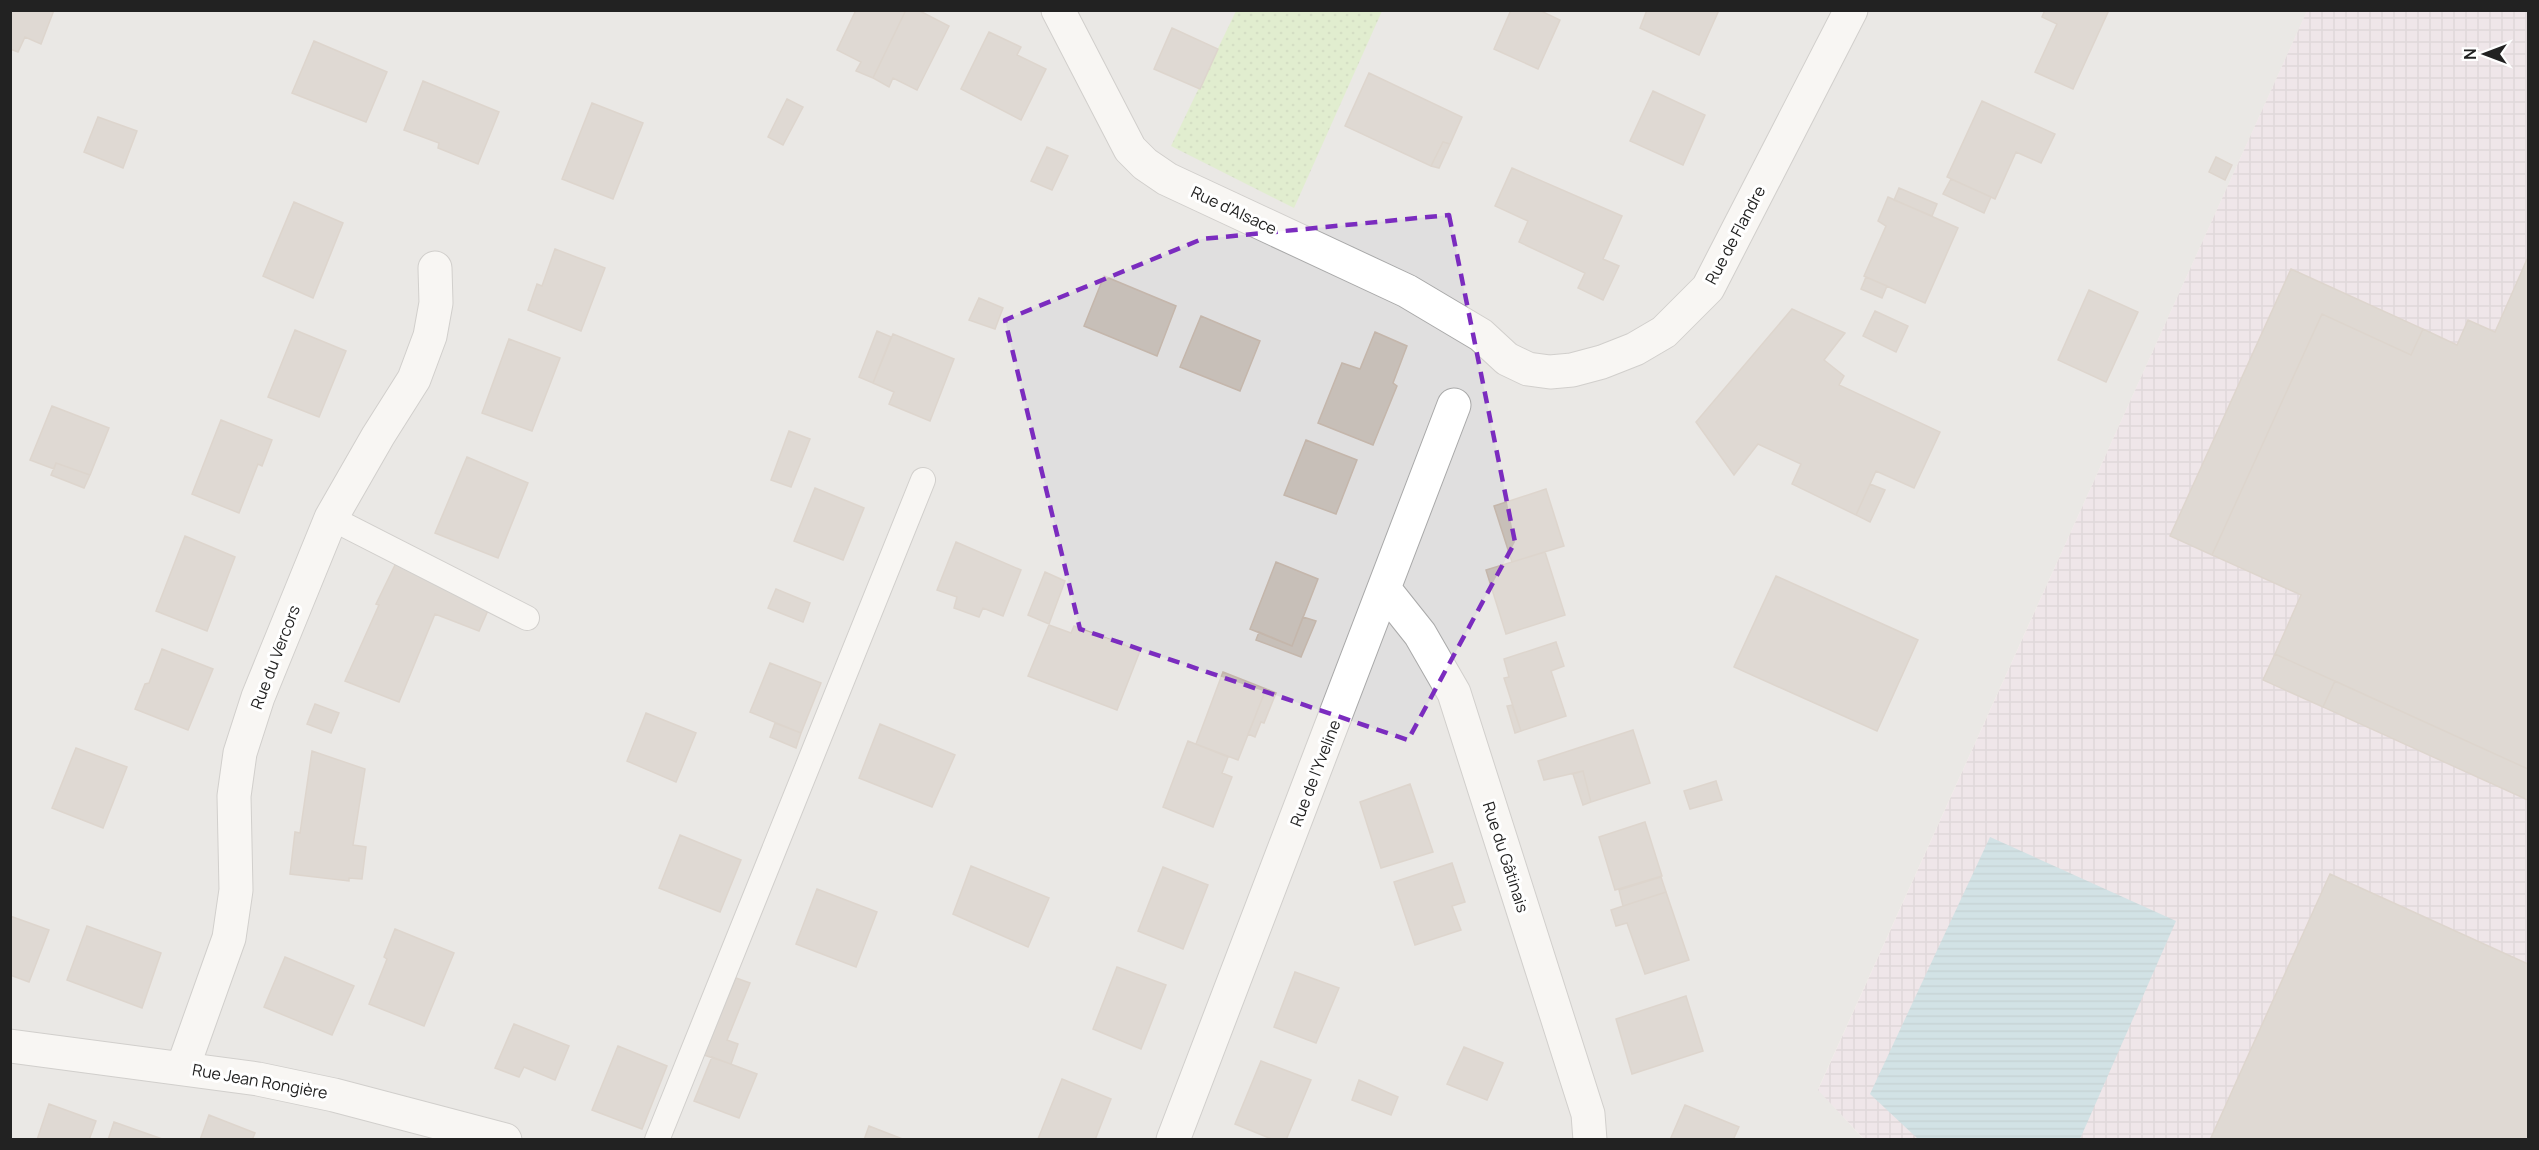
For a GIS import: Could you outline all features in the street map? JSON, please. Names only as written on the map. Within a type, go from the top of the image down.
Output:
[{"type":"street","name":"Rue d'Alsace","points":[[1058,10],[1117,128],[1130,149],[1145,164],[1167,178],[1407,291],[1481,335]]},
{"type":"street","name":"Rue de Flandre","points":[[1481,335],[1507,359],[1528,369],[1550,372],[1572,370],[1602,362],[1635,349],[1664,332],[1708,288],[1851,10]]},
{"type":"street","name":"Rue du Vercors","points":[[183,1068],[229,938],[236,890],[234,796],[240,753],[258,697],[331,518],[414,379],[430,336],[436,303],[435,268]]},
{"type":"street","name":"Rue de l'Yveline","points":[[1173,1140],[1455,405]]},
{"type":"street","name":"Rue du Gâtinais","points":[[1385,590],[1420,634],[1454,693],[1588,1114],[1590,1140]]},
{"type":"street","name":"Rue Jean Rongière","points":[[10,1046],[258,1078],[334,1095],[505,1140]]},
{"type":"lane","points":[[657,1140],[923,480]]},
{"type":"lane","points":[[331,518],[527,618]]},
{"type":"highlighted area","points":[[1449,215],[1515,542],[1408,740],[1080,629],[1005,320],[1202,239]]},
{"type":"shaded area","points":[[10,11],[2307,11],[1818,1089],[1864,1140],[11,1139]]},
{"type":"shaded area","points":[[2307,11],[2528,11],[2528,1139],[1864,1139],[1818,1090]]},
{"type":"green space","points":[[1236,11],[1382,11],[1294,208],[1171,146]]},
{"type":"water","points":[[1990,837],[2176,921],[2080,1139],[1918,1139],[1870,1094]]},
{"type":"building","points":[[10,10],[54,10],[41,44],[25,37],[18,52],[10,49]]},
{"type":"building","points":[[856,10],[906,10],[873,78],[856,71],[861,62],[837,50]]},
{"type":"building","points":[[906,10],[918,10],[949,26],[917,90],[893,78],[889,87],[873,78]]},
{"type":"building","points":[[1511,10],[1539,10],[1560,20],[1538,69],[1494,49]]},
{"type":"building","points":[[1647,10],[1719,10],[1699,55],[1640,28]]},
{"type":"building","points":[[2045,10],[2109,10],[2073,89],[2035,72],[2057,24],[2042,17]]},
{"type":"building","points":[[1172,28],[1218,49],[1200,89],[1154,69]]},
{"type":"building","points":[[989,32],[1021,47],[1017,55],[1046,69],[1021,120],[961,89]]},
{"type":"building","points":[[314,41],[387,72],[366,122],[292,93]]},
{"type":"building","points":[[1369,73],[1462,117],[1450,144],[1443,142],[1431,166],[1345,126]]},
{"type":"building","points":[[423,81],[499,112],[478,164],[438,148],[439,143],[404,130]]},
{"type":"building","points":[[1653,91],[1705,115],[1683,165],[1630,141]]},
{"type":"building","points":[[787,99],[803,107],[783,145],[768,137]]},
{"type":"building","points":[[1982,101],[2055,134],[2041,163],[2016,152],[1995,199],[1947,177]]},
{"type":"building","points":[[592,103],[643,123],[613,199],[562,179]]},
{"type":"building","points":[[98,117],[137,131],[123,168],[84,152]]},
{"type":"building","points":[[1443,142],[1450,144],[1439,168],[1431,166]]},
{"type":"building","points":[[1047,147],[1068,156],[1052,190],[1031,181]]},
{"type":"building","points":[[2216,157],[2232,165],[2225,180],[2209,172]]},
{"type":"building","points":[[1512,168],[1622,216],[1603,259],[1619,266],[1603,300],[1578,288],[1585,273],[1519,242],[1528,221],[1495,206]]},
{"type":"building","points":[[1951,179],[1991,197],[1984,213],[1943,194]]},
{"type":"building","points":[[1899,188],[1937,204],[1932,216],[1894,200]]},
{"type":"building","points":[[1888,197],[1958,228],[1925,303],[1864,276],[1886,226],[1878,221]]},
{"type":"building","points":[[294,202],[343,223],[313,298],[263,276]]},
{"type":"building","points":[[555,249],[605,268],[581,331],[528,310],[537,284],[542,286]]},
{"type":"building","points":[[2528,257],[2528,769],[2275,654],[2301,595],[2212,555],[2322,314],[2411,355],[2423,329],[2457,345],[2468,320],[2495,332]]},
{"type":"building","points":[[2291,269],[2423,329],[2411,355],[2322,314],[2212,555],[2170,536]]},
{"type":"building","points":[[1104,276],[1176,306],[1157,356],[1084,326]]},
{"type":"building","points":[[1866,277],[1887,286],[1882,298],[1861,289]]},
{"type":"building","points":[[2089,290],[2138,312],[2106,382],[2058,360]]},
{"type":"building","points":[[979,298],[1003,308],[995,329],[969,320]]},
{"type":"building","points":[[1792,309],[1845,333],[1824,360],[1844,376],[1839,385],[1940,432],[1914,488],[1876,471],[1856,515],[1792,484],[1801,464],[1758,444],[1734,475],[1696,422]]},
{"type":"building","points":[[1875,311],[1908,326],[1896,352],[1863,336]]},
{"type":"building","points":[[1201,316],[1260,341],[1240,391],[1180,367]]},
{"type":"building","points":[[295,330],[346,351],[319,417],[268,397]]},
{"type":"building","points":[[877,331],[891,337],[873,383],[859,377]]},
{"type":"building","points":[[1375,332],[1407,346],[1393,383],[1397,386],[1373,445],[1318,423],[1342,363],[1360,369]]},
{"type":"building","points":[[893,334],[954,359],[930,421],[889,404],[894,392],[873,383]]},
{"type":"building","points":[[509,339],[560,358],[532,431],[482,413]]},
{"type":"building","points":[[52,406],[109,428],[90,475],[56,463],[54,469],[30,460]]},
{"type":"building","points":[[221,420],[272,440],[262,466],[258,464],[239,513],[192,494]]},
{"type":"building","points":[[789,431],[810,439],[791,487],[771,480]]},
{"type":"building","points":[[1306,440],[1357,460],[1336,514],[1284,495]]},
{"type":"building","points":[[467,457],[528,483],[498,558],[435,533]]},
{"type":"building","points":[[56,463],[90,475],[84,488],[51,475]]},
{"type":"building","points":[[1870,484],[1885,490],[1870,522],[1856,515]]},
{"type":"building","points":[[815,488],[864,508],[843,560],[794,541]]},
{"type":"building","points":[[1546,489],[1564,546],[1512,562],[1494,506]]},
{"type":"building","points":[[185,536],[235,557],[207,631],[156,611]]},
{"type":"building","points":[[956,542],[1021,570],[1003,616],[983,608],[979,617],[954,608],[957,597],[937,590]]},
{"type":"building","points":[[1545,552],[1565,615],[1506,634],[1486,570]]},
{"type":"building","points":[[397,561],[489,608],[479,631],[435,614],[399,702],[345,681],[379,605],[376,604]]},
{"type":"building","points":[[1276,562],[1318,579],[1292,646],[1250,629]]},
{"type":"building","points":[[1045,572],[1065,581],[1049,624],[1028,615]]},
{"type":"building","points":[[1776,576],[1918,640],[1877,731],[1734,667]]},
{"type":"building","points":[[776,589],[810,603],[803,622],[768,608]]},
{"type":"building","points":[[1303,617],[1316,621],[1301,657],[1256,640],[1259,632],[1292,646]]},
{"type":"building","points":[[1049,625],[1071,633],[1074,626],[1140,651],[1117,710],[1028,676]]},
{"type":"building","points":[[1556,642],[1564,666],[1551,671],[1566,716],[1521,731],[1504,678],[1509,677],[1504,659]]},
{"type":"building","points":[[162,649],[213,669],[188,730],[135,709],[145,684],[149,683]]},
{"type":"building","points":[[2275,654],[2335,681],[2323,707],[2263,680]]},
{"type":"building","points":[[770,663],[821,683],[801,733],[750,712]]},
{"type":"building","points":[[1223,672],[1266,689],[1238,760],[1196,744]]},
{"type":"building","points":[[2335,681],[2528,769],[2528,800],[2323,707]]},
{"type":"building","points":[[1266,689],[1276,693],[1264,723],[1261,722],[1255,737],[1248,734]]},
{"type":"building","points":[[315,704],[339,713],[331,733],[307,724]]},
{"type":"building","points":[[1512,705],[1521,731],[1515,733],[1507,706]]},
{"type":"building","points":[[646,713],[696,733],[676,782],[627,761]]},
{"type":"building","points":[[775,723],[801,733],[796,748],[770,737]]},
{"type":"building","points":[[880,724],[955,755],[932,807],[859,778]]},
{"type":"building","points":[[1633,730],[1650,783],[1591,802],[1583,771],[1544,780],[1538,761]]},
{"type":"building","points":[[1188,741],[1228,757],[1222,773],[1232,777],[1213,827],[1163,807]]},
{"type":"building","points":[[76,748],[127,767],[103,828],[52,808]]},
{"type":"building","points":[[312,751],[365,769],[353,845],[366,847],[362,879],[349,878],[349,881],[290,874],[295,832],[300,833]]},
{"type":"building","points":[[1583,771],[1591,802],[1583,805],[1573,774]]},
{"type":"building","points":[[1716,781],[1722,800],[1690,809],[1684,791]]},
{"type":"building","points":[[1410,784],[1433,852],[1381,868],[1360,802]]},
{"type":"building","points":[[1645,822],[1662,876],[1615,890],[1599,837]]},
{"type":"building","points":[[680,835],[741,860],[720,912],[659,888]]},
{"type":"building","points":[[1452,863],[1465,902],[1452,906],[1461,930],[1415,945],[1394,882]]},
{"type":"building","points":[[971,866],[1049,898],[1028,947],[953,914]]},
{"type":"building","points":[[1163,867],[1208,885],[1183,949],[1138,931]]},
{"type":"building","points":[[2330,874],[2528,964],[2528,1140],[2210,1140]]},
{"type":"building","points":[[1661,877],[1666,892],[1623,906],[1619,890]]},
{"type":"building","points":[[817,889],[877,912],[856,967],[796,944]]},
{"type":"building","points":[[1666,892],[1689,960],[1645,974],[1627,923],[1616,926],[1611,910]]},
{"type":"building","points":[[10,916],[49,930],[29,982],[10,975]]},
{"type":"building","points":[[87,926],[161,953],[142,1008],[67,980]]},
{"type":"building","points":[[395,929],[454,953],[424,1026],[369,1004],[387,959],[384,957]]},
{"type":"building","points":[[285,957],[354,986],[332,1035],[264,1007]]},
{"type":"building","points":[[1117,967],[1166,985],[1141,1049],[1093,1029]]},
{"type":"building","points":[[1295,972],[1339,988],[1316,1043],[1274,1027]]},
{"type":"building","points":[[736,978],[750,983],[727,1040],[738,1044],[731,1064],[704,1055]]},
{"type":"building","points":[[1686,996],[1703,1051],[1632,1074],[1616,1019]]},
{"type":"building","points":[[514,1024],[569,1046],[555,1080],[524,1067],[519,1077],[495,1068]]},
{"type":"building","points":[[618,1046],[667,1066],[642,1129],[592,1110]]},
{"type":"building","points":[[1464,1047],[1503,1063],[1487,1100],[1447,1084]]},
{"type":"building","points":[[712,1057],[757,1074],[739,1118],[694,1101]]},
{"type":"building","points":[[1261,1061],[1311,1080],[1286,1140],[1274,1140],[1235,1124]]},
{"type":"building","points":[[1062,1079],[1111,1099],[1095,1140],[1038,1139]]},
{"type":"building","points":[[1359,1080],[1398,1097],[1391,1115],[1352,1100]]},
{"type":"building","points":[[49,1104],[96,1121],[89,1140],[37,1140]]},
{"type":"building","points":[[1685,1105],[1739,1127],[1733,1140],[1670,1140]]},
{"type":"building","points":[[209,1115],[255,1133],[252,1140],[200,1140]]},
{"type":"building","points":[[114,1122],[165,1140],[108,1140]]},
{"type":"building","points":[[869,1126],[905,1140],[864,1140]]}]
